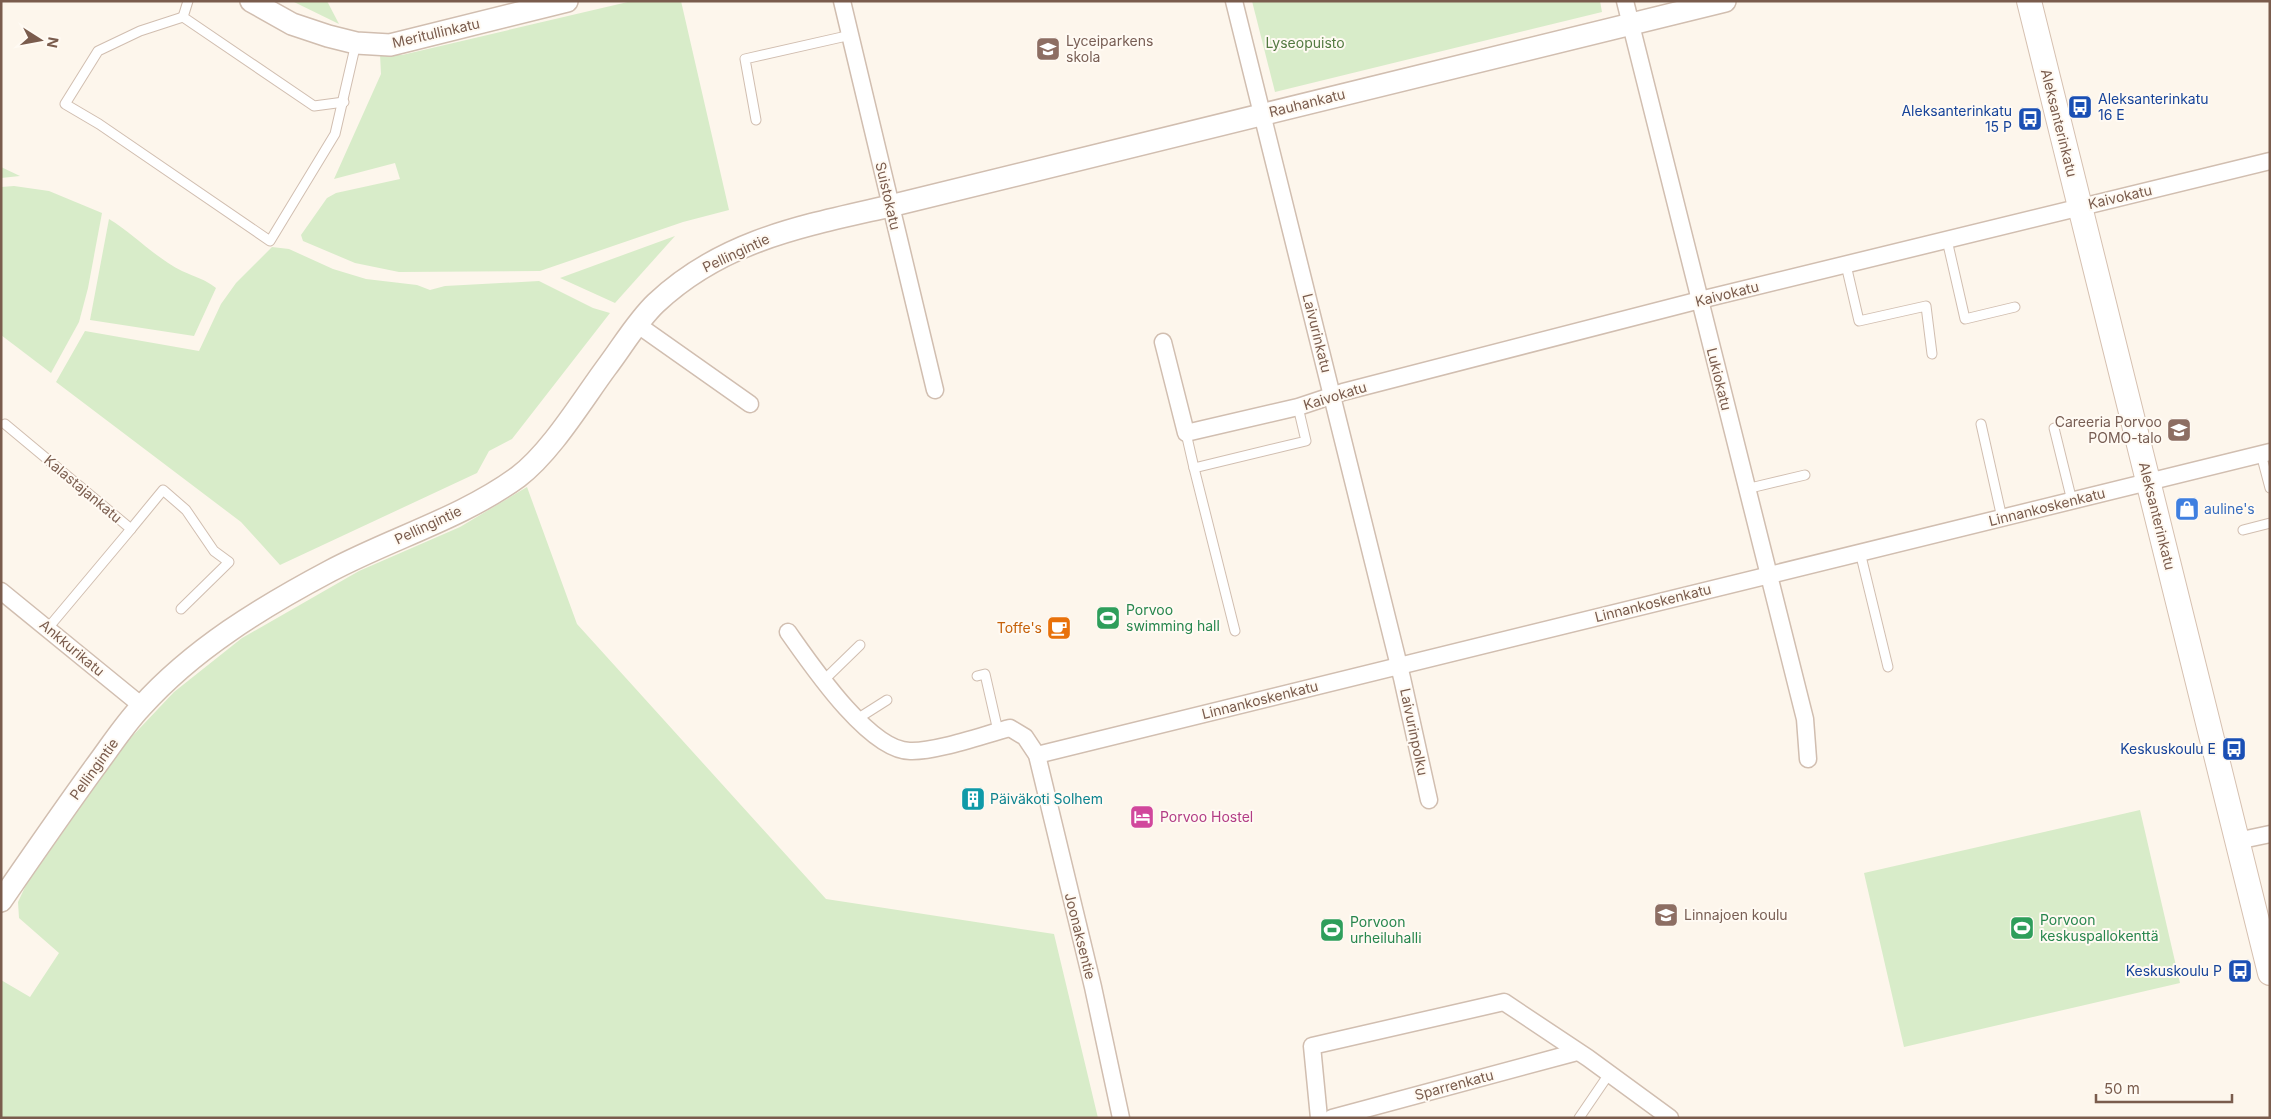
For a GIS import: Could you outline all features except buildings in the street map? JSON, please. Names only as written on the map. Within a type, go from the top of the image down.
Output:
[{"type":"main road","name":"Aleksanterinkatu","points":[[2029,1],[2270,973]]},
{"type":"street","name":"Meritullinkatu","points":[[251,1],[292,24],[328,36],[356,43],[390,45],[567,1]]},
{"type":"street","name":"Suistokatu","points":[[842,1],[935,390]]},
{"type":"street","name":"Laivurinkatu","points":[[1234,1],[1399,665]]},
{"type":"street","name":"Lukiokatu","points":[[1625,1],[1805,719],[1808,759]]},
{"type":"street","name":"Rauhankatu","points":[[890,206],[1725,1]]},
{"type":"street","name":"Kaivokatu","points":[[1186,433],[1298,407],[1332,395],[1700,300],[2270,161]]},
{"type":"street","name":"Pellingintie","points":[[4,892],[142,706],[186,664],[236,625],[331,570],[480,501],[519,476],[547,448],[654,305],[682,281],[711,261],[797,227],[890,206]]},
{"type":"street","points":[[638,324],[750,404]]},
{"type":"street","points":[[1163,342],[1186,433]]},
{"type":"street","name":"Linnankoskenkatu","points":[[1037,755],[2265,453]]},
{"type":"street","name":"Ankkurikatu","points":[[1,591],[142,706]]},
{"type":"street","points":[[788,632],[823,681],[881,740],[895,748],[909,752],[1010,728],[1025,737],[1037,755]]},
{"type":"street","name":"Laivurinpolku","points":[[1399,665],[1429,800]]},
{"type":"street","name":"Joonaksentie","points":[[1037,755],[1121,1118]]},
{"type":"street","points":[[2237,841],[2270,834]]},
{"type":"street","points":[[1319,1118],[1312,1046],[1504,1002],[1670,1118]]},
{"type":"street","name":"Sparrenkatu","points":[[1332,1118],[1576,1052]]},
{"type":"lane","points":[[183,17],[188,1]]},
{"type":"lane","points":[[183,17],[140,31],[98,52],[65,104],[99,124],[270,241],[336,134],[356,43]]},
{"type":"lane","points":[[183,17],[314,106],[344,102]]},
{"type":"lane","points":[[756,120],[745,59],[851,35]]},
{"type":"lane","points":[[1947,240],[1965,319],[2015,307]]},
{"type":"lane","points":[[1846,265],[1859,322],[1926,306],[1932,354]]},
{"type":"lane","points":[[1194,468],[1306,441],[1298,407]]},
{"type":"lane","name":"Kalastajankatu","points":[[5,424],[131,529],[48,628]]},
{"type":"lane","points":[[1981,424],[2002,518]]},
{"type":"lane","points":[[2054,428],[2072,501]]},
{"type":"lane","points":[[1186,433],[1235,631]]},
{"type":"lane","points":[[2265,453],[2270,488]]},
{"type":"lane","points":[[1746,489],[1805,474]]},
{"type":"lane","points":[[131,529],[163,490],[186,510],[214,551],[229,562],[181,609]]},
{"type":"lane","points":[[2243,530],[2270,523]]},
{"type":"lane","points":[[1860,552],[1888,668]]},
{"type":"lane","points":[[823,681],[860,645]]},
{"type":"lane","points":[[977,676],[985,674],[998,731]]},
{"type":"lane","points":[[858,718],[887,700]]},
{"type":"lane","points":[[1579,1118],[1609,1074]]},
{"type":"green space","points":[[292,1],[327,1],[339,24]]},
{"type":"green space","points":[[632,1],[681,1],[729,210],[683,222],[540,271],[399,272],[355,263],[303,241],[301,235],[327,198],[336,193],[400,179],[395,163],[334,179],[381,74],[380,54],[402,55]]},
{"type":"green space","name":"Lyseopuisto","points":[[1252,1],[1600,1],[1602,12],[1275,92]]},
{"type":"green space","points":[[1,167],[20,176],[1,178]]},
{"type":"green space","points":[[14,186],[49,191],[102,213],[88,288],[79,322],[51,373],[1,335],[1,187]]},
{"type":"green space","points":[[109,219],[172,265],[204,280],[216,288],[194,336],[90,320]]},
{"type":"green space","points":[[675,236],[615,303],[560,278]]},
{"type":"green space","points":[[272,247],[289,249],[333,269],[366,279],[417,285],[430,290],[445,286],[539,281],[593,308],[610,313],[512,439],[489,451],[477,473],[280,565],[241,522],[56,382],[85,331],[199,351],[221,304],[236,283]]},
{"type":"green space","points":[[527,487],[577,624],[826,899],[1054,934],[1098,1118],[1,1118],[1,980],[30,997],[59,953],[19,918],[18,902],[26,885],[123,746],[174,692],[242,638],[359,571],[460,527]]},
{"type":"green space","name":"Porvoon keskuspallokenttä","points":[[2140,810],[2180,983],[1904,1047],[1864,873]]},
{"type":"place","name":"Lyceiparkens skola","points":[[1048,49]]},
{"type":"place","name":"Aleksanterinkatu 16 E","points":[[2080,107]]},
{"type":"place","name":"Aleksanterinkatu 15 P","points":[[2030,119]]},
{"type":"place","name":"Careeria Porvoo POMO-talo","points":[[2179,430]]},
{"type":"place","name":"auline's","points":[[2187,509]]},
{"type":"place","name":"Porvoo swimming hall","points":[[1108,618]]},
{"type":"place","name":"Toffe's","points":[[1059,628]]},
{"type":"place","name":"Keskuskoulu E","points":[[2234,749]]},
{"type":"place","name":"Päiväkoti Solhem","points":[[973,799]]},
{"type":"place","name":"Porvoo Hostel","points":[[1142,817]]},
{"type":"place","name":"Linnajoen koulu","points":[[1666,915]]},
{"type":"place","name":"Porvoon keskuspallokenttä","points":[[2022,928]]},
{"type":"place","name":"Porvoon urheiluhalli","points":[[1332,930]]},
{"type":"place","name":"Keskuskoulu P","points":[[2240,971]]}]
